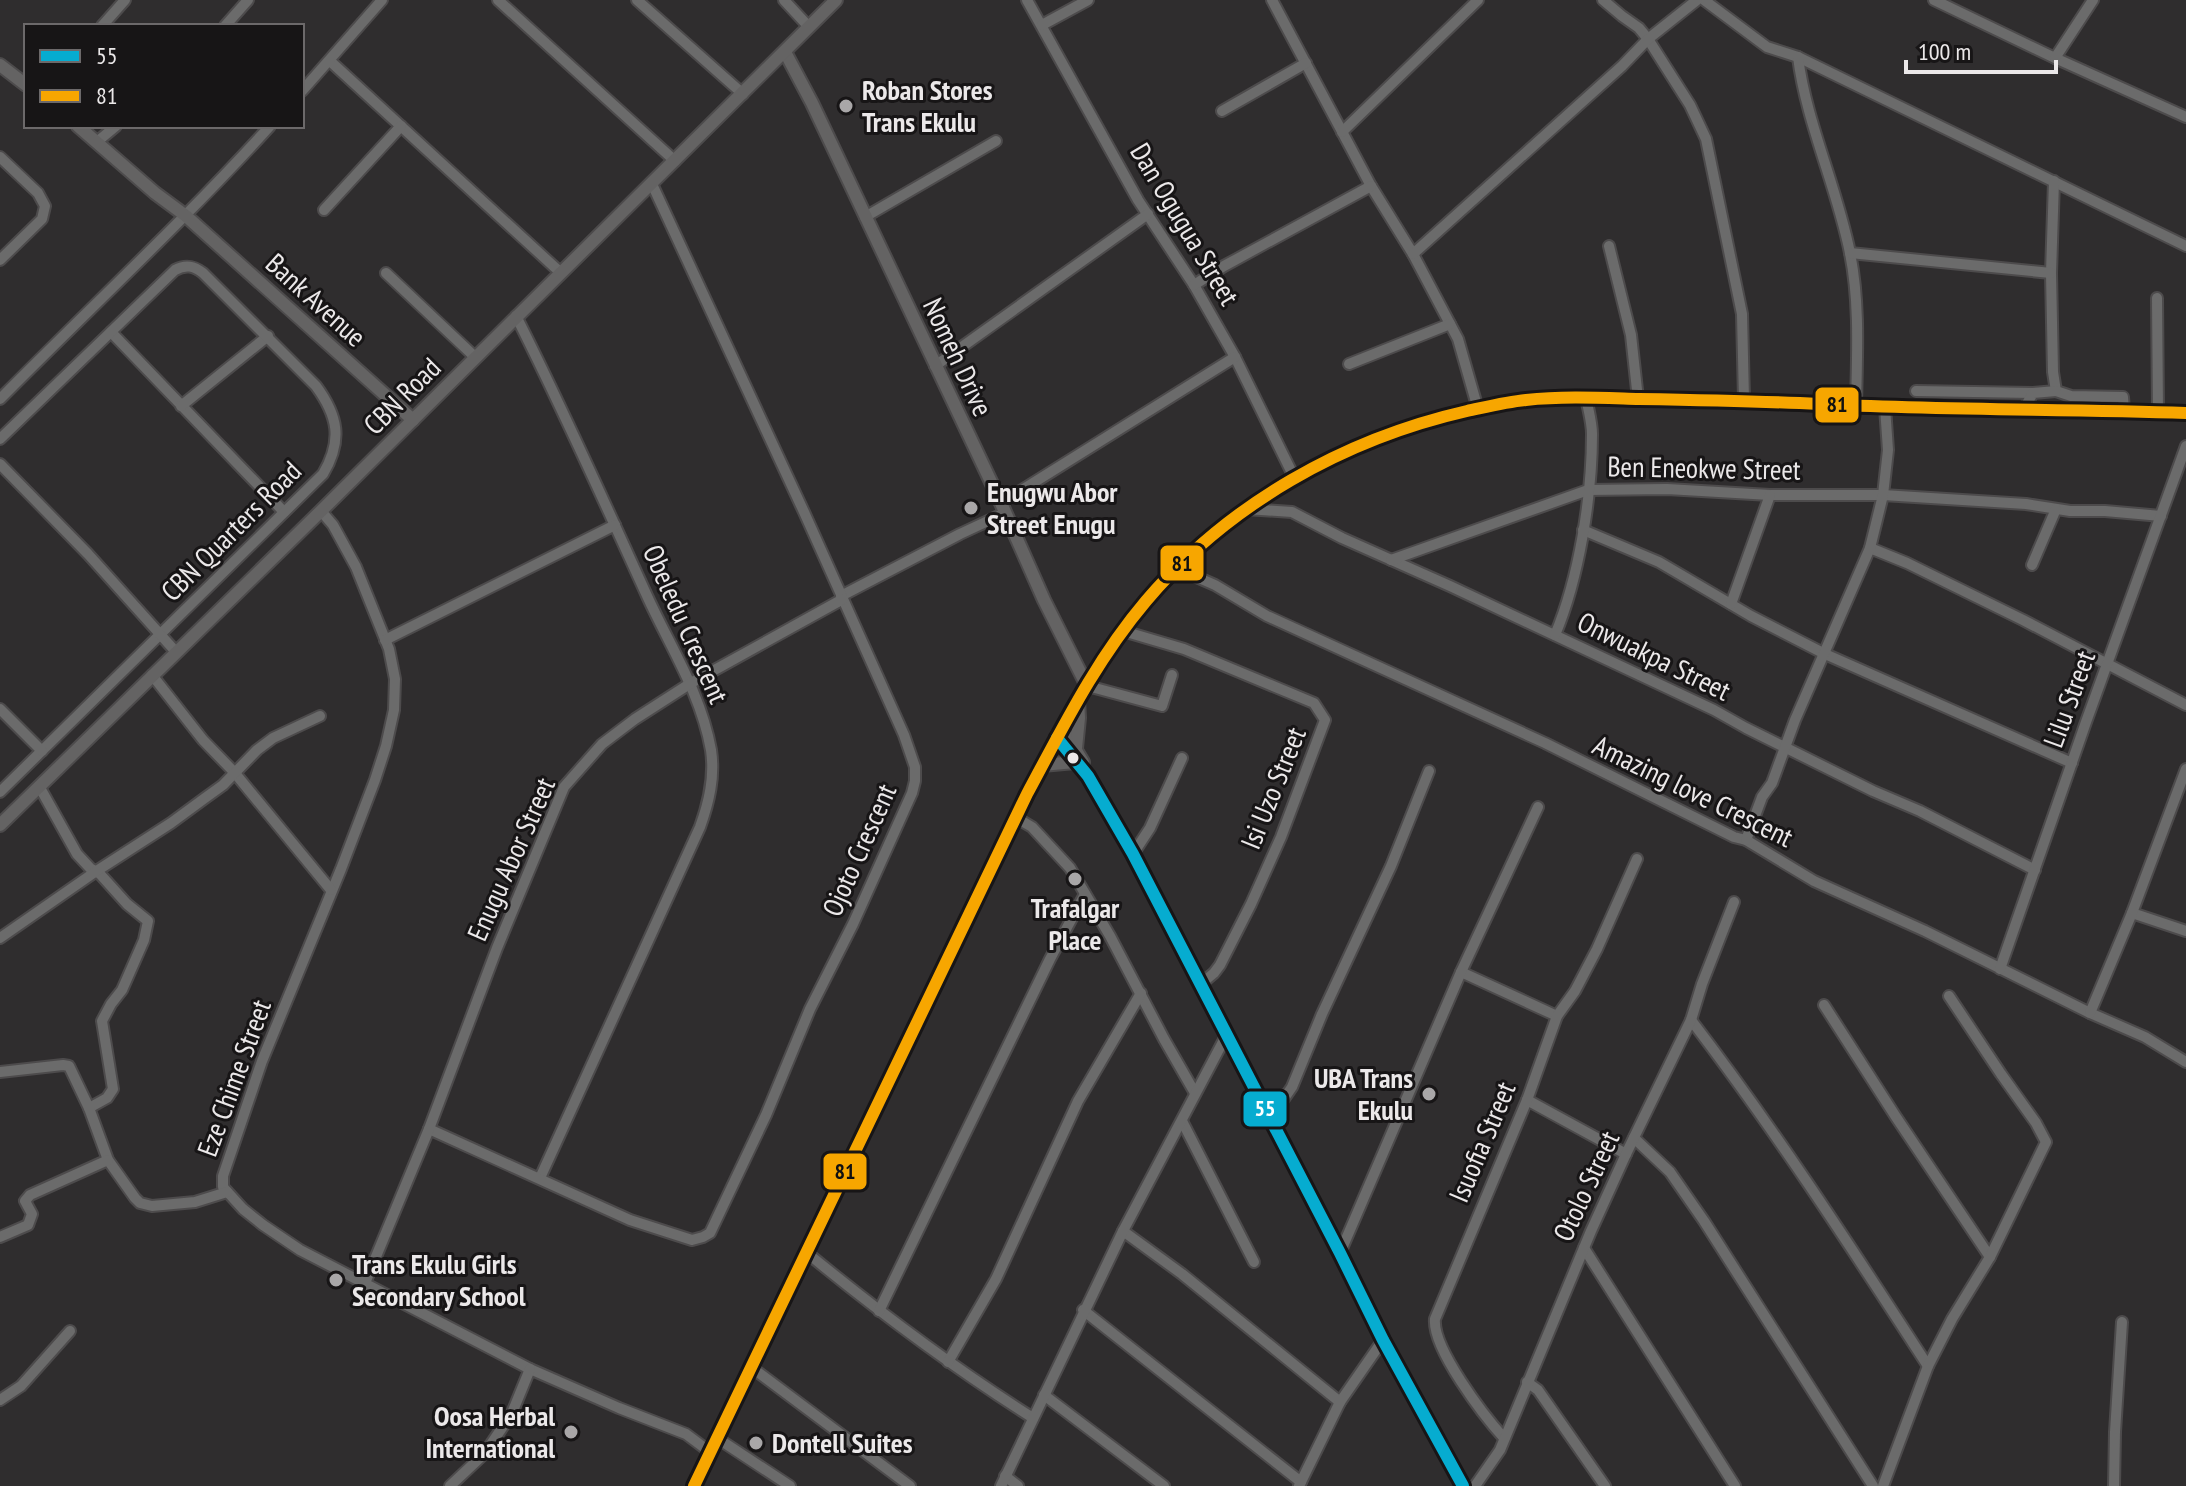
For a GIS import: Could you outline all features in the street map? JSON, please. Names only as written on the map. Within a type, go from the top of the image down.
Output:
[{"type":"main road","name":"CBN Road","points":[[0,825],[836,0]]},
{"type":"main road","name":"Nomeh Drive","points":[[785,52],[812,103],[1086,684]]},
{"type":"main road","points":[[0,65],[24,83]]},
{"type":"main road","name":"Bank Avenue","points":[[81,128],[186,216],[413,420]]},
{"type":"main road","points":[[694,1486],[1015,817],[1078,697],[1146,601],[1176,568],[1246,509],[1294,477],[1356,446],[1431,419],[1524,400],[1586,397],[1744,400],[1885,407],[2186,413]]},
{"type":"main road","points":[[1075,755],[1078,697]]},
{"type":"main road","points":[[1060,732],[1087,769],[1088,776],[1202,983],[1226,1036],[1383,1340],[1463,1486]]},
{"type":"main road","points":[[1042,765],[1075,755]]},
{"type":"street","points":[[104,24],[125,0]]},
{"type":"street","points":[[227,24],[248,0]]},
{"type":"street","points":[[304,89],[382,0]]},
{"type":"street","points":[[498,0],[675,161]]},
{"type":"street","points":[[637,0],[743,94]]},
{"type":"street","points":[[784,0],[809,27]]},
{"type":"street","name":"Dan Ogugua Street","points":[[1027,0],[1148,214],[1235,357],[1294,477]]},
{"type":"street","points":[[1042,25],[1088,0]]},
{"type":"street","points":[[1342,132],[1478,0]]},
{"type":"street","points":[[1603,0],[1639,28],[1648,39],[1690,105],[1706,139],[1742,314],[1744,400]]},
{"type":"street","points":[[1413,254],[1648,39],[1697,0]]},
{"type":"street","points":[[1704,0],[1767,47],[1798,57],[2186,246]]},
{"type":"street","points":[[1934,0],[2186,117]]},
{"type":"street","points":[[2055,58],[2093,0]]},
{"type":"street","points":[[1275,2],[1295,47],[1458,339],[1478,409]]},
{"type":"street","points":[[1798,57],[1804,95],[1833,185],[1850,253],[1857,305],[1856,405]]},
{"type":"street","points":[[330,61],[561,273]]},
{"type":"street","points":[[1222,111],[1306,63]]},
{"type":"street","points":[[324,210],[401,126]]},
{"type":"street","points":[[98,141],[114,128]]},
{"type":"street","points":[[0,399],[186,216],[268,128]]},
{"type":"street","points":[[865,217],[996,141]]},
{"type":"street","points":[[0,157],[38,193],[45,206],[42,219],[0,260]]},
{"type":"street","points":[[2054,181],[2051,273],[2056,391]]},
{"type":"street","name":"Ojoto Crescent","points":[[429,1129],[630,1220],[692,1240],[710,1233],[772,1101],[810,1009],[889,846],[915,781],[914,760],[904,735],[652,184]]},
{"type":"street","points":[[1194,285],[1371,186]]},
{"type":"street","points":[[935,366],[1148,214]]},
{"type":"street","points":[[1609,246],[1631,335],[1638,399]]},
{"type":"street","points":[[1850,253],[2051,273]]},
{"type":"street","name":"CBN Quarters Road","points":[[0,439],[175,270],[187,266],[203,273],[316,386],[335,420],[336,438],[332,458],[323,474],[0,792]]},
{"type":"street","points":[[386,273],[475,357]]},
{"type":"street","points":[[2157,298],[2158,412]]},
{"type":"street","name":"Obeledu Crescent","points":[[516,316],[691,683],[712,757],[707,808],[699,830],[540,1178]]},
{"type":"street","points":[[1349,364],[1450,324]]},
{"type":"street","points":[[111,332],[284,512]]},
{"type":"street","points":[[181,406],[268,336]]},
{"type":"street","name":"Enugu Abor Street","points":[[365,1283],[562,790],[610,738],[691,683],[1003,508],[1235,357]]},
{"type":"street","points":[[1916,391],[2056,391],[2071,396],[2123,397],[2124,411]]},
{"type":"street","points":[[2024,409],[2033,393]]},
{"type":"street","points":[[1555,635],[1572,586],[1583,530],[1592,432],[1586,397]]},
{"type":"street","points":[[1746,840],[1870,548],[1883,495],[1888,450],[1885,407]]},
{"type":"street","name":"Lilu Street","points":[[2000,969],[2186,446]]},
{"type":"street","points":[[0,464],[88,554],[176,652]]},
{"type":"street","name":"Ben Eneokwe Street","points":[[1391,560],[1588,490],[1883,495],[2161,516]]},
{"type":"street","points":[[1731,604],[1770,495]]},
{"type":"street","name":"Onwuakpa Street","points":[[1246,509],[1292,512],[1555,635],[2035,870]]},
{"type":"street","points":[[2032,565],[2056,509]]},
{"type":"street","name":"Eze Chime Street","points":[[321,511],[333,525],[356,567],[385,640],[393,666],[395,701],[375,780],[248,1100],[223,1176],[225,1188],[250,1216],[300,1250],[530,1369],[686,1434],[710,1452]]},
{"type":"street","points":[[385,640],[615,525]]},
{"type":"street","points":[[1583,530],[1659,562],[1825,654],[2072,763]]},
{"type":"street","points":[[1870,548],[1907,563],[2186,705]]},
{"type":"street","name":"Amazing love Crescent","points":[[1176,568],[1215,585],[1267,616],[1545,743],[1734,837],[1746,840],[1814,881],[2145,1037],[2186,1062]]},
{"type":"street","name":"Isi Uzo Street","points":[[1123,631],[1184,649],[1314,703],[1325,720],[1281,837],[1251,904],[1220,965],[1202,983]]},
{"type":"street","points":[[152,675],[331,890]]},
{"type":"street","points":[[1086,684],[1162,706],[1172,675]]},
{"type":"street","points":[[0,709],[42,751]]},
{"type":"street","points":[[0,938],[223,785],[273,738],[320,716]]},
{"type":"street","points":[[1133,854],[1150,828],[1182,758]]},
{"type":"street","points":[[2090,1013],[2132,913],[2186,769]]},
{"type":"street","points":[[1270,1119],[1292,1087],[1322,1014],[1391,866],[1429,771]]},
{"type":"street","points":[[39,786],[72,847],[148,924],[122,990],[102,1021],[113,1089],[107,1098],[89,1108]]},
{"type":"street","points":[[1340,1253],[1461,972],[1538,807]]},
{"type":"street","points":[[1015,817],[1032,827],[1070,868],[1195,1093]]},
{"type":"street","name":"Isuofia Street","points":[[1504,1438],[1448,1359],[1435,1319],[1527,1100],[1557,1016],[1575,991],[1597,949],[1637,859]]},
{"type":"street","points":[[879,1311],[1050,959],[1085,894]]},
{"type":"street","name":"Otolo Street","points":[[1475,1486],[1500,1450],[1584,1248],[1691,1020],[1734,902]]},
{"type":"street","points":[[2132,913],[2186,931]]},
{"type":"street","points":[[1461,972],[1557,1016]]},
{"type":"street","points":[[948,1362],[996,1279],[1078,1101],[1141,993]]},
{"type":"street","points":[[1883,1486],[1928,1366],[1990,1257],[2046,1142],[1949,996]]},
{"type":"street","points":[[1824,1005],[1990,1257]]},
{"type":"street","points":[[1691,1020],[1748,1094],[1928,1366]]},
{"type":"street","points":[[1018,1486],[1003,1481],[1083,1310],[1226,1036]]},
{"type":"street","points":[[0,1072],[69,1066],[108,1160],[140,1203],[152,1206],[195,1202],[214,1196],[225,1188]]},
{"type":"street","points":[[1527,1100],[1626,1154]]},
{"type":"street","points":[[1182,1121],[1254,1262]]},
{"type":"street","points":[[1634,1138],[1670,1172],[1704,1221],[1873,1486]]},
{"type":"street","points":[[0,1237],[28,1225],[32,1214],[25,1201],[30,1195],[108,1160]]},
{"type":"street","points":[[1123,1231],[1182,1274],[1340,1402]]},
{"type":"street","points":[[1584,1248],[1735,1486]]},
{"type":"street","points":[[806,1252],[948,1362],[1033,1418]]},
{"type":"street","points":[[1083,1310],[1300,1484],[1340,1402],[1383,1340]]},
{"type":"street","points":[[2114,1486],[2122,1322]]},
{"type":"street","points":[[0,1400],[21,1386],[70,1331]]},
{"type":"street","points":[[751,1367],[910,1486]]},
{"type":"street","points":[[450,1486],[485,1453],[512,1413],[530,1369]]},
{"type":"street","points":[[1527,1382],[1538,1390],[1605,1486]]},
{"type":"street","points":[[1044,1395],[1164,1486]]},
{"type":"street","points":[[717,1438],[790,1486]]},
{"type":"transit line","name":"81","points":[[694,1486],[1027,794],[1067,719],[1111,647],[1146,601],[1213,534],[1251,506],[1291,480],[1376,439],[1467,411],[1526,400],[1752,401],[2186,413]]},
{"type":"transit line","name":"55","points":[[1057,738],[1088,776],[1133,854],[1383,1340],[1463,1486]]},
{"type":"place","name":"Roban Stores Trans Ekulu","points":[[846,106]]},
{"type":"place","name":"Enugwu Abor Street Enugu","points":[[971,508]]},
{"type":"place","name":"Trafalgar Place","points":[[1075,879]]},
{"type":"place","name":"UBA Trans Ekulu","points":[[1429,1094]]},
{"type":"place","name":"Trans Ekulu Girls Secondary School","points":[[336,1280]]},
{"type":"place","name":"Oosa Herbal International","points":[[571,1432]]},
{"type":"place","name":"Dontell Suites","points":[[756,1443]]}]
